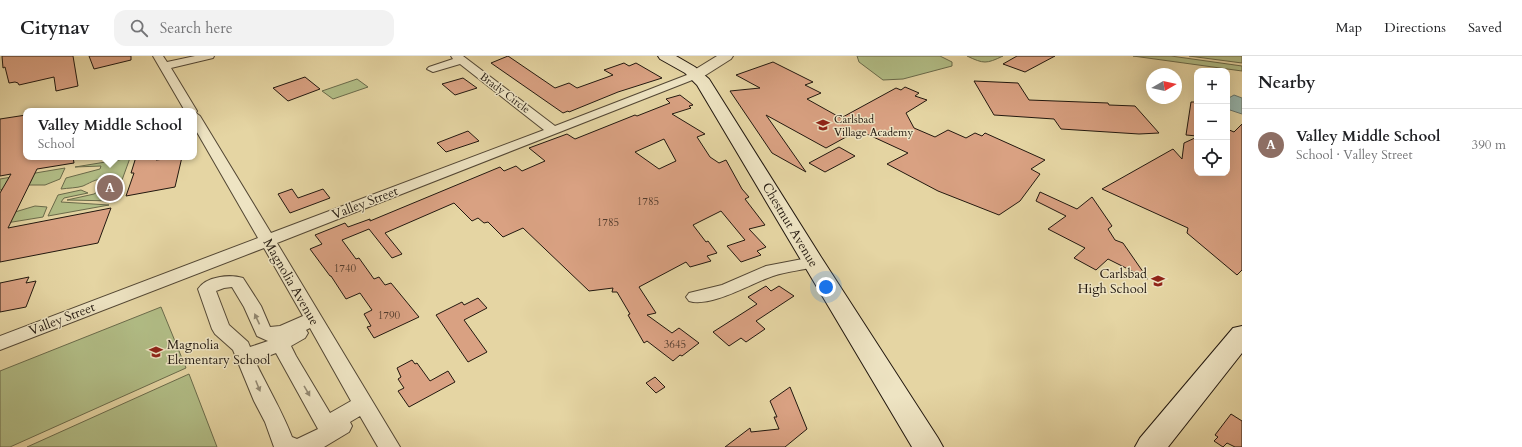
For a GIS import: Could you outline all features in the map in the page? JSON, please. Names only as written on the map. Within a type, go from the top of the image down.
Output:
[{"type":"main road","name":"Chestnut Avenue","points":[[665,56],[690,70],[703,82],[928,447]]},
{"type":"main road","points":[[1150,447],[1242,335]]},
{"type":"street","points":[[158,56],[166,66],[189,108]]},
{"type":"street","points":[[166,66],[209,56]]},
{"type":"street","name":"Valley Street","points":[[0,343],[554,131],[696,75],[726,56]]},
{"type":"street","points":[[433,69],[458,58]]},
{"type":"street","name":"Brady Circle","points":[[458,58],[554,131]]},
{"type":"street","name":"Magnolia Avenue","points":[[197,121],[389,447]]},
{"type":"street","points":[[695,297],[726,290],[753,276],[772,270],[813,262]]},
{"type":"street","points":[[294,447],[284,445],[241,346],[221,329],[207,290],[220,282],[237,282],[252,306],[263,331],[269,334],[282,333],[314,322]]},
{"type":"street","points":[[245,357],[281,342],[314,322]]},
{"type":"street","points":[[281,342],[287,358],[327,425],[366,408]]},
{"type":"street","points":[[301,447],[316,441],[366,408]]},
{"type":"green space","points":[[857,56],[940,56],[952,62],[952,66],[903,79],[883,80],[859,62]]},
{"type":"green space","points":[[967,56],[1003,56],[989,62],[981,62]]},
{"type":"green space","points":[[1133,56],[1171,56],[1242,66],[1242,71],[1230,69],[1230,68],[1220,68]]},
{"type":"green space","points":[[1189,56],[1242,56],[1242,63]]},
{"type":"green space","points":[[357,79],[368,87],[333,99],[322,91]]},
{"type":"green space","points":[[118,160],[129,160],[122,180],[109,183],[108,180],[104,179],[81,187],[61,189],[66,178],[100,169],[101,166],[75,167]]},
{"type":"green space","points":[[65,168],[60,179],[45,185],[29,185],[0,190],[0,179]]},
{"type":"green space","points":[[117,184],[116,186],[121,186],[115,201],[67,200],[94,194],[108,185]]},
{"type":"green space","points":[[81,190],[88,193],[64,198],[61,202],[109,205],[48,216],[58,195]]},
{"type":"green space","points":[[35,206],[47,207],[43,217],[0,224],[15,212]]},
{"type":"green space","points":[[161,307],[186,368],[10,447],[0,447],[0,371]]},
{"type":"green space","points":[[189,374],[217,447],[27,447]]},
{"type":"water","points":[[1234,95],[1242,98],[1242,114],[1230,110],[1230,97]]},
{"type":"building","points":[[2,56],[73,56],[78,86],[56,91],[54,77],[19,85],[15,82],[9,83],[5,67],[3,68]]},
{"type":"building","points":[[89,56],[131,56],[131,60],[94,69]]},
{"type":"building","points":[[508,56],[555,88],[569,83],[577,88],[602,79],[613,75],[604,70],[624,63],[629,66],[636,63],[662,78],[618,92],[569,112],[563,113],[491,63]]},
{"type":"building","points":[[1017,56],[1055,56],[1025,72],[1003,64]]},
{"type":"building","points":[[773,62],[813,82],[805,85],[821,93],[807,99],[841,118],[896,88],[901,90],[905,87],[919,93],[915,96],[927,100],[906,113],[914,128],[935,137],[948,130],[966,138],[975,133],[982,136],[985,133],[1045,160],[1031,169],[1040,174],[1020,201],[999,215],[938,191],[887,164],[908,153],[869,135],[857,131],[826,148],[766,115],[806,172],[772,153],[730,91],[760,88],[736,75]]},
{"type":"building","points":[[305,77],[320,89],[288,101],[273,88]]},
{"type":"building","points":[[463,78],[477,88],[455,95],[442,84]]},
{"type":"building","points":[[974,81],[1018,83],[1029,100],[1108,103],[1109,105],[1135,106],[1159,133],[1139,134],[1061,129],[1054,119],[994,115]]},
{"type":"building","points":[[680,95],[693,105],[689,106],[691,108],[672,114],[705,134],[697,137],[710,157],[719,163],[726,160],[742,189],[749,197],[745,199],[765,225],[749,229],[766,247],[757,251],[761,255],[741,262],[727,246],[745,240],[721,211],[693,225],[717,253],[707,256],[711,261],[690,267],[686,262],[639,287],[656,313],[647,315],[672,333],[679,328],[699,343],[673,361],[647,341],[644,343],[617,292],[612,292],[613,288],[589,291],[523,228],[503,237],[488,222],[484,223],[478,218],[472,221],[454,203],[385,233],[402,254],[392,258],[369,229],[342,240],[356,259],[359,258],[374,279],[379,277],[385,285],[391,283],[419,317],[374,338],[367,327],[371,326],[364,314],[372,310],[360,293],[346,299],[331,276],[310,249],[322,244],[315,235],[345,223],[348,227],[370,219],[370,221],[500,167],[504,171],[516,166],[522,171],[545,161],[529,148],[567,134],[575,139],[670,103],[666,99]],"holes":[[[664,139],[676,161],[659,169],[635,152]]]},
{"type":"building","points":[[1191,102],[1194,102],[1194,136],[1186,135]]},
{"type":"building","points":[[23,115],[23,160],[74,160],[74,163],[37,169],[8,228],[111,208],[98,243],[0,262],[0,193],[11,174],[0,176],[0,119]]},
{"type":"building","points":[[1242,124],[1242,270],[1237,275],[1187,233],[1188,228],[1102,189],[1173,149],[1182,159],[1184,143],[1194,138],[1194,176],[1230,176],[1230,130],[1234,132]]},
{"type":"building","points":[[468,131],[479,141],[446,152],[437,143]]},
{"type":"building","points":[[839,147],[855,156],[825,172],[809,163]]},
{"type":"building","points":[[135,160],[181,160],[175,187],[126,196],[134,173],[131,173]]},
{"type":"building","points":[[292,189],[298,198],[323,189],[330,198],[290,213],[278,194]]},
{"type":"building","points":[[1040,192],[1077,209],[1092,197],[1112,226],[1108,229],[1115,240],[1123,243],[1148,279],[1108,259],[1096,270],[1074,258],[1085,248],[1048,229],[1066,216],[1036,201]]},
{"type":"building","points":[[29,277],[26,283],[36,281],[26,307],[0,312],[0,283]]},
{"type":"building","points":[[766,286],[771,291],[779,286],[794,296],[756,321],[765,329],[746,342],[741,338],[729,346],[713,332],[757,304],[748,297]]},
{"type":"building","points":[[478,298],[487,308],[464,320],[487,352],[468,362],[436,315],[462,302],[464,305]]},
{"type":"building","points":[[412,360],[415,364],[417,363],[430,381],[448,371],[455,382],[409,407],[398,391],[404,388],[398,379],[401,377],[397,368]]},
{"type":"building","points":[[655,377],[665,387],[656,393],[646,383]]},
{"type":"building","points":[[790,387],[807,429],[785,447],[725,447],[750,428],[751,432],[779,429],[774,417],[777,417],[770,401]]},
{"type":"building","points":[[1231,414],[1242,421],[1242,447],[1235,447],[1227,443],[1223,447],[1214,441],[1218,437],[1215,435]]},
{"type":"place","name":"Carlsbad Village Academy","points":[[823,125]]},
{"type":"place","name":"Valley Middle School","points":[[110,188]]},
{"type":"place","name":"Carlsbad High School","points":[[1158,281]]},
{"type":"place","name":"Magnolia Elementary School","points":[[156,352]]}]
